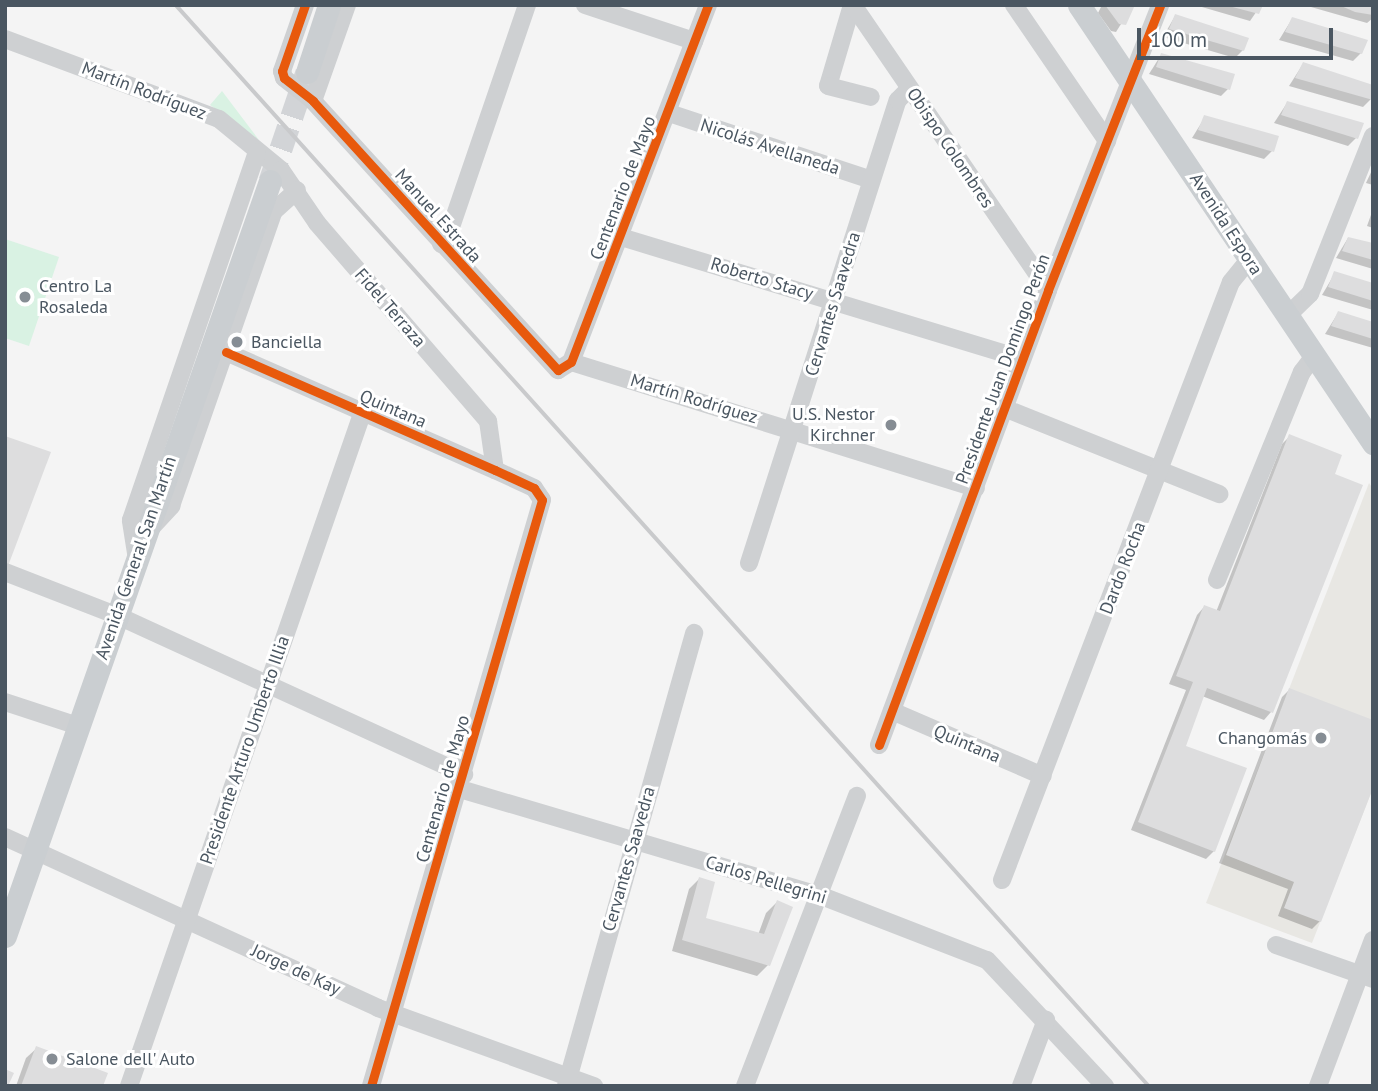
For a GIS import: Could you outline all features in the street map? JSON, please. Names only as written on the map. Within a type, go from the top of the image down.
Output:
[{"type":"main road","points":[[302,80],[329,5]]},
{"type":"main road","name":"Avenida Espora","points":[[1079,5],[1373,443]]},
{"type":"main road","name":"Avenida General San Martín","points":[[5,936],[37,849],[266,165]]},
{"type":"street","points":[[302,80],[282,71],[305,5]]},
{"type":"street","points":[[313,101],[347,5]]},
{"type":"street","points":[[441,244],[451,228],[527,5]]},
{"type":"street","points":[[585,5],[694,41]]},
{"type":"street","name":"Centenario de Mayo","points":[[562,365],[621,237],[708,5]]},
{"type":"street","points":[[1014,5],[1107,141]]},
{"type":"street","name":"Presidente Juan Domingo Perón","points":[[879,745],[1048,290],[1160,5]]},
{"type":"street","points":[[859,7],[828,86],[871,97]]},
{"type":"street","name":"Obispo Colombres","points":[[859,7],[909,89],[1048,290]]},
{"type":"street","name":"Martín Rodríguez","points":[[5,39],[208,114],[232,127],[266,165]]},
{"type":"street","name":"Manuel Estrada","points":[[302,80],[313,101],[441,244],[562,365]]},
{"type":"street","name":"Cervantes Saavedra","points":[[749,563],[898,100],[909,89]]},
{"type":"street","name":"Nicolás Avellaneda","points":[[669,113],[872,180]]},
{"type":"street","points":[[1287,316],[1310,294],[1373,136]]},
{"type":"street","points":[[266,165],[131,520],[140,543],[171,506],[274,211],[297,190]]},
{"type":"street","name":"Fidel Terraza","points":[[266,165],[297,190],[317,223],[488,421],[496,464]]},
{"type":"street","name":"Roberto Stacy","points":[[621,237],[1022,359]]},
{"type":"street","name":"Dardo Rocha","points":[[1002,880],[1231,282],[1249,260]]},
{"type":"street","name":"Quintana","points":[[226,352],[362,414],[496,464],[534,488],[542,500]]},
{"type":"street","points":[[1217,580],[1302,372],[1314,356]]},
{"type":"street","name":"Martín Rodríguez","points":[[562,365],[793,429],[976,488]]},
{"type":"street","points":[[1004,408],[1219,494]]},
{"type":"street","name":"Presidente Arturo Umberto Illia","points":[[129,1086],[362,414]]},
{"type":"street","name":"Centenario de Mayo","points":[[371,1086],[542,500]]},
{"type":"street","name":"Carlos Pellegrini","points":[[5,572],[116,615],[268,684],[462,781],[633,842],[819,895],[987,960],[1046,1020]]},
{"type":"street","name":"Cervantes Saavedra","points":[[567,1081],[694,633]]},
{"type":"street","points":[[5,702],[78,726]]},
{"type":"street","name":"Quintana","points":[[892,711],[1043,776]]},
{"type":"street","points":[[745,1086],[857,796]]},
{"type":"street","name":"Jorge de Kay","points":[[5,837],[37,849],[392,1014],[567,1081],[594,1086]]},
{"type":"street","points":[[1318,1086],[1366,977],[1373,940]]},
{"type":"street","points":[[1276,945],[1366,977]]},
{"type":"street","points":[[1021,1086],[1046,1020],[1105,1086]]},
{"type":"shaded area","name":"Changomás","points":[[1369,483],[1373,489],[1373,788],[1312,943],[1206,903]]},
{"type":"green space","points":[[222,91],[259,140],[210,105]]},
{"type":"green space","name":"Centro La Rosaleda","points":[[5,239],[59,257],[29,346],[5,338]]},
{"type":"building","points":[[1105,5],[1135,5],[1126,25],[1119,24]]},
{"type":"building","points":[[1225,5],[1263,5],[1259,14]]},
{"type":"building","points":[[1339,5],[1373,5],[1373,15],[1355,12]]},
{"type":"building","points":[[1175,14],[1249,38],[1244,51],[1169,29]]},
{"type":"building","points":[[1292,17],[1368,40],[1362,54],[1285,32]]},
{"type":"building","points":[[1161,53],[1235,74],[1230,90],[1156,67]]},
{"type":"building","points":[[1303,62],[1373,85],[1373,100],[1295,78]]},
{"type":"building","points":[[1287,101],[1364,123],[1358,139],[1281,115]]},
{"type":"building","points":[[1204,115],[1279,136],[1274,152],[1198,130]]},
{"type":"building","points":[[1348,237],[1373,243],[1373,260],[1342,251]]},
{"type":"building","points":[[1334,271],[1373,283],[1373,301],[1328,287]]},
{"type":"building","points":[[1338,311],[1373,322],[1373,339],[1331,326]]},
{"type":"building","points":[[1289,434],[1342,455],[1335,474],[1363,485],[1273,713],[1207,688],[1186,746],[1247,768],[1215,852],[1138,822],[1193,682],[1176,676],[1204,605],[1220,611]]},
{"type":"building","points":[[5,436],[51,452],[8,566],[5,565]]},
{"type":"building","points":[[1289,688],[1373,720],[1373,788],[1321,922],[1284,908],[1294,882],[1226,855]]},
{"type":"building","points":[[699,877],[715,882],[706,918],[764,934],[777,900],[793,907],[770,966],[682,940]]},
{"type":"building","name":"Salone dell' Auto","points":[[36,1046],[108,1073],[103,1086],[21,1086]]},
{"type":"building","points":[[5,1069],[14,1073],[8,1086],[5,1086]]},
{"type":"tunnel","points":[[270,181],[307,72]]},
{"type":"railway","points":[[176,5],[1149,1086]]},
{"type":"cycle path","points":[[305,5],[282,71],[284,78],[313,101],[558,370],[571,362],[708,5]]},
{"type":"cycle path","points":[[879,745],[1048,290],[1160,5]]},
{"type":"cycle path","points":[[226,352],[534,488],[542,500],[371,1086]]},
{"type":"place","name":"Centro La Rosaleda","points":[[25,297]]},
{"type":"place","name":"Banciella","points":[[237,342]]},
{"type":"place","name":"U.S. Nestor Kirchner","points":[[891,425]]},
{"type":"place","name":"Changomás","points":[[1321,738]]},
{"type":"place","name":"Salone dell' Auto","points":[[52,1059]]}]
